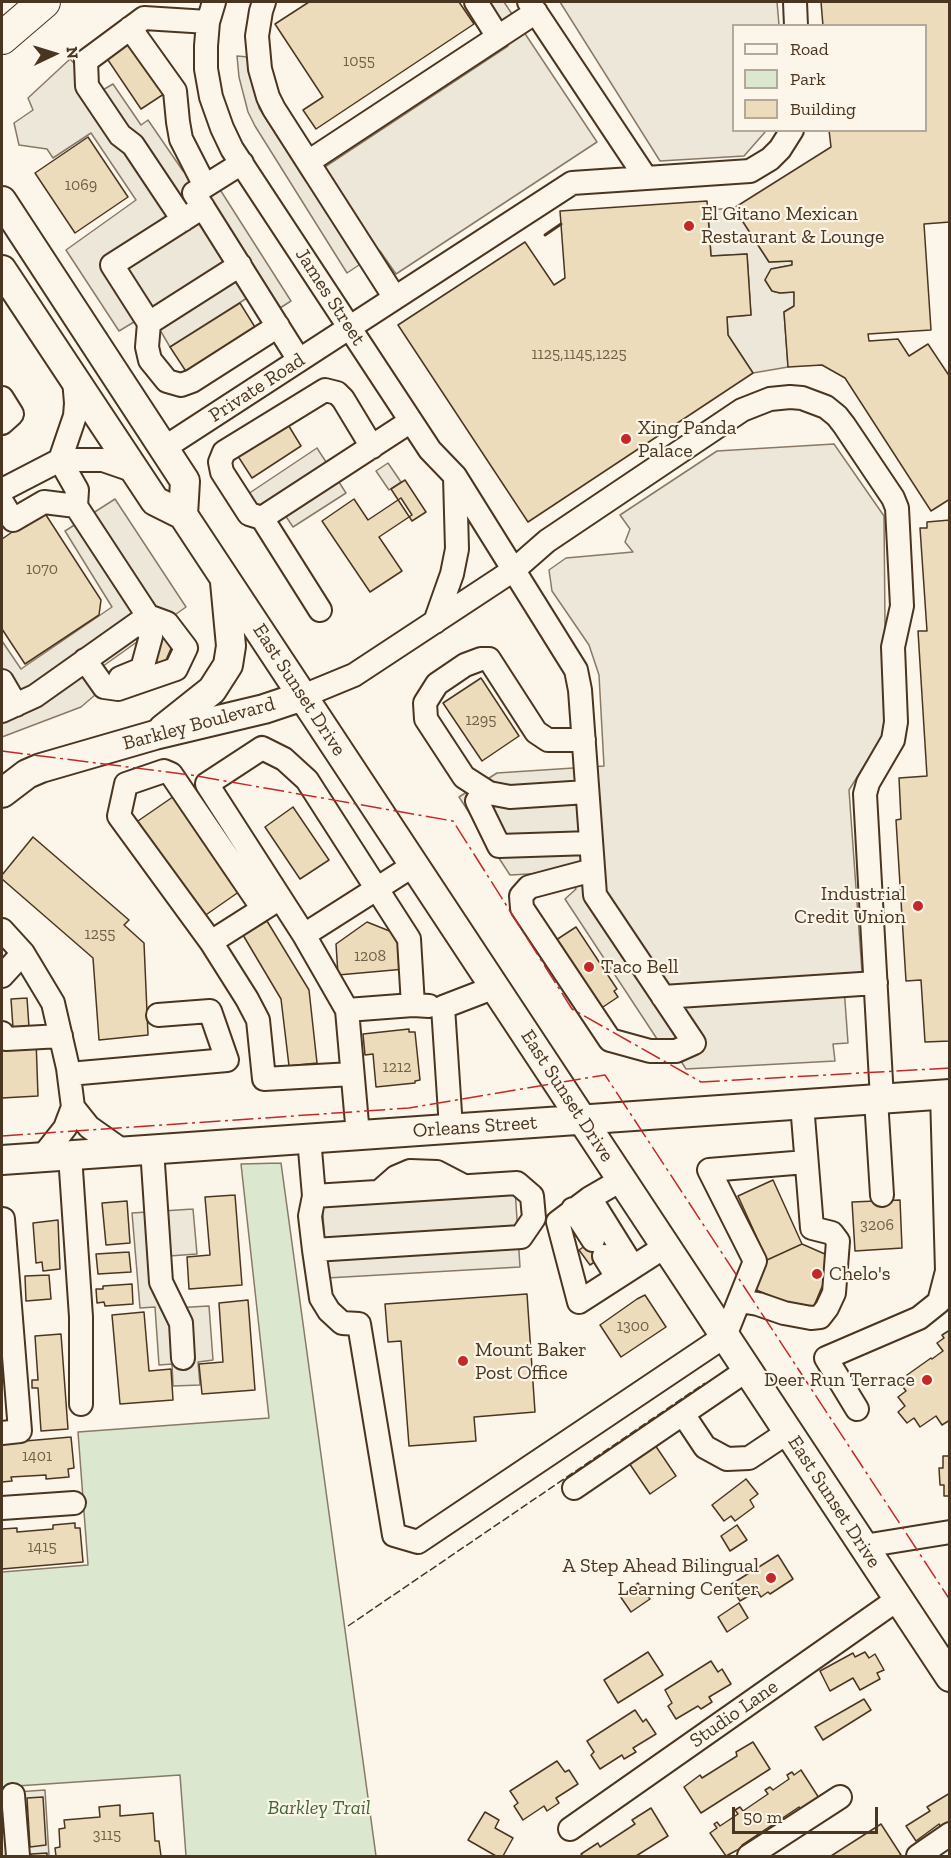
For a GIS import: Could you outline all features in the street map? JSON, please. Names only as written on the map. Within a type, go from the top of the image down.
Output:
[{"type":"highway","points":[[2,38],[44,2]]},
{"type":"main road","points":[[2,201],[185,481],[183,515]]},
{"type":"main road","name":"East Sunset Drive","points":[[2,270],[155,501],[183,515],[950,1677]]},
{"type":"main road","points":[[155,735],[212,690],[226,670],[231,646],[224,577]]},
{"type":"main road","name":"Barkley Boulevard","points":[[2,793],[27,774],[41,768],[155,735],[264,709],[303,696]]},
{"type":"main road","name":"Orleans Street","points":[[2,1160],[946,1094]]},
{"type":"street","points":[[264,2],[257,36],[260,69],[263,84],[274,110],[395,297]]},
{"type":"street","points":[[476,2],[498,37]]},
{"type":"street","points":[[795,2],[796,24]]},
{"type":"street","points":[[308,162],[498,37],[532,7],[646,178]]},
{"type":"street","points":[[183,220],[133,144],[120,135],[87,86],[86,61],[144,18],[211,12]]},
{"type":"street","name":"James Street","points":[[211,12],[206,46],[206,69],[211,97],[222,128],[242,163],[430,450],[455,476],[576,670],[580,690],[595,896],[694,1043],[676,1051],[650,1051],[610,1040],[522,908],[521,896],[529,887],[593,870]]},
{"type":"street","points":[[130,28],[175,91],[181,139],[204,197],[240,265],[299,360]]},
{"type":"street","name":"Private Road","points":[[164,448],[572,183],[750,171],[770,159],[780,149],[791,132]]},
{"type":"street","points":[[242,163],[204,197],[183,220],[112,265],[149,323],[147,347],[150,360],[167,381],[181,385],[192,381],[278,326]]},
{"type":"street","points":[[149,323],[240,265]]},
{"type":"street","points":[[74,379],[75,416],[60,460],[76,490],[76,506],[145,618],[151,636],[142,669],[115,679],[90,657]]},
{"type":"street","points":[[320,609],[262,518],[249,514],[222,472],[220,462],[224,452],[324,390],[338,393],[372,447]]},
{"type":"street","name":"Barkley Boulevard","points":[[303,696],[348,678],[435,622],[515,569],[547,541],[742,410],[770,399],[790,397],[815,402],[837,416],[893,498],[897,508],[902,606],[893,647],[896,722],[892,740],[868,783],[865,794],[876,983],[882,1196]]},
{"type":"street","points":[[2,398],[12,414],[2,423]]},
{"type":"street","points":[[262,518],[411,421]]},
{"type":"street","points":[[2,490],[60,460],[104,460],[135,471]]},
{"type":"street","points":[[435,622],[458,549],[455,476]]},
{"type":"street","points":[[5,517],[44,502],[76,506]]},
{"type":"street","points":[[2,681],[9,708],[35,696],[90,657],[145,618],[167,623],[186,648],[176,669],[118,689],[104,687],[90,657]]},
{"type":"street","points":[[584,740],[548,740],[536,732],[489,660],[482,659],[465,665],[437,684],[425,703],[426,718],[464,777],[489,793],[510,797],[588,792]]},
{"type":"street","points":[[272,903],[207,784],[262,748],[284,759],[307,780],[409,939],[414,1005]]},
{"type":"street","points":[[352,1074],[264,1079],[258,1020],[247,999],[211,942],[118,816],[126,784],[164,771],[171,774],[272,903],[304,935],[347,1010],[358,1135]]},
{"type":"street","points":[[489,793],[477,801],[499,846],[591,843]]},
{"type":"street","points":[[304,935],[414,865]]},
{"type":"street","points":[[211,942],[272,903]]},
{"type":"street","points":[[2,930],[23,952],[53,1003],[69,1074],[73,1107],[65,1128],[42,1157]]},
{"type":"street","points":[[2,976],[23,952]]},
{"type":"street","points":[[663,997],[876,983]]},
{"type":"street","points":[[347,1010],[414,1005],[442,1007],[495,987]]},
{"type":"street","points":[[442,1007],[451,1128]]},
{"type":"street","points":[[69,1074],[227,1060],[210,1011],[158,1015]]},
{"type":"street","points":[[2,1033],[6,1038],[61,1036]]},
{"type":"street","points":[[857,1409],[826,1358],[919,1317],[939,1302],[947,1271],[946,1094]]},
{"type":"street","points":[[740,1301],[811,1318],[820,1317],[834,1293],[838,1241],[832,1233],[812,1228],[802,1104]]},
{"type":"street","points":[[73,1107],[89,1127],[123,1151]]},
{"type":"street","points":[[309,1138],[314,1196],[310,1216],[321,1298],[329,1311],[342,1323],[359,1324],[394,1535],[417,1542],[725,1336],[755,1261],[709,1170],[806,1162]]},
{"type":"street","points":[[152,1149],[161,1282],[181,1323],[183,1358]]},
{"type":"street","points":[[70,1155],[81,1317],[81,1404]]},
{"type":"street","points":[[314,1196],[380,1191],[396,1177],[410,1172],[437,1172],[464,1186],[517,1183],[532,1196],[534,1218],[521,1237],[314,1250]]},
{"type":"street","points":[[621,1180],[581,1203],[558,1222],[579,1302],[666,1246]]},
{"type":"street","points":[[581,1203],[598,1248],[625,1272]]},
{"type":"street","points":[[581,1203],[625,1272]]},
{"type":"street","points":[[2,1433],[20,1431],[3,1219]]},
{"type":"street","points":[[574,1488],[747,1370]]},
{"type":"street","points":[[683,1414],[705,1447],[727,1459],[749,1458],[788,1432]]},
{"type":"street","points":[[2,1508],[74,1503]]},
{"type":"street","points":[[864,1546],[950,1532]]},
{"type":"street","name":"Studio Lane","points":[[570,1829],[898,1599]]},
{"type":"street","points":[[14,1795],[18,1857]]},
{"type":"street","points":[[749,1857],[840,1797]]},
{"type":"street","points":[[918,1857],[950,1833]]},
{"type":"green space","name":"Barkley Trail","points":[[281,1163],[376,1856],[186,1856],[180,1775],[2,1787],[2,1572],[88,1565],[78,1432],[269,1418],[241,1164]]},
{"type":"shaded area","points":[[480,2],[504,2],[597,142],[396,274],[380,251],[347,273],[255,126],[248,112],[239,77],[237,56],[248,57],[259,108],[305,180],[508,46]]},
{"type":"shaded area","points":[[560,2],[777,2],[779,24],[732,24],[732,132],[765,132],[744,156],[660,161]]},
{"type":"shaded area","points":[[70,59],[101,91],[113,84],[141,125],[148,120],[183,171],[219,188],[291,301],[280,308],[266,286],[170,347],[160,330],[134,322],[119,331],[66,250],[136,200],[91,133],[53,158],[47,149],[19,145],[14,123],[33,110],[28,98]]},
{"type":"shaded area","points":[[734,208],[769,262],[792,261],[792,265],[771,269],[765,280],[772,291],[794,292],[794,306],[784,312],[788,367],[753,373],[728,335],[727,317],[751,315],[747,254],[711,256],[708,210]]},
{"type":"shaded area","points":[[834,444],[884,516],[886,731],[849,790],[863,986],[844,987],[848,1043],[833,1044],[835,1061],[686,1069],[668,1041],[661,1045],[565,899],[576,889],[566,872],[510,875],[459,797],[497,773],[604,766],[599,675],[589,645],[552,591],[549,570],[566,558],[633,552],[625,542],[630,529],[620,515],[717,451]]},
{"type":"shaded area","points":[[317,448],[346,493],[293,527],[273,497],[254,509],[245,496]]},
{"type":"shaded area","points":[[388,463],[401,482],[389,490],[376,471]]},
{"type":"shaded area","points":[[115,499],[186,607],[92,674],[102,689],[81,707],[2,737],[2,641],[21,669],[112,607],[65,531]]},
{"type":"shaded area","points":[[514,1172],[520,1267],[327,1278],[321,1184]]},
{"type":"shaded area","points":[[193,1209],[197,1254],[169,1256],[173,1308],[209,1306],[213,1360],[198,1362],[200,1385],[173,1386],[172,1364],[159,1365],[155,1307],[140,1308],[132,1213]]},
{"type":"shaded area","points":[[45,1790],[49,1856],[2,1856],[2,1793]]},
{"type":"building","points":[[309,2],[459,2],[474,24],[316,129],[303,110],[323,97],[275,24]]},
{"type":"building","points":[[821,2],[950,2],[950,222],[924,224],[931,330],[868,334],[869,341],[898,339],[909,356],[928,344],[950,377],[950,499],[931,511],[845,378],[822,365],[788,367],[784,312],[794,306],[794,292],[772,291],[765,280],[771,269],[792,265],[792,261],[769,262],[734,208],[831,147],[829,132],[927,132],[927,24],[823,24]]},
{"type":"building","points":[[132,40],[167,92],[141,109],[106,57]]},
{"type":"building","points":[[88,137],[128,197],[75,233],[35,173]]},
{"type":"building","points":[[707,201],[711,256],[747,254],[751,315],[727,317],[728,335],[753,373],[528,522],[398,325],[525,242],[554,285],[565,278],[560,211]]},
{"type":"building","points":[[240,303],[258,332],[189,376],[170,347]]},
{"type":"building","points":[[284,418],[301,446],[252,478],[234,450]]},
{"type":"building","points":[[405,480],[426,512],[412,521],[391,489]]},
{"type":"building","points":[[401,498],[412,515],[379,537],[402,571],[370,592],[322,521],[354,499],[368,520]]},
{"type":"building","points":[[40,513],[46,515],[101,600],[99,615],[25,664],[2,629],[2,539]]},
{"type":"building","points":[[950,520],[950,1041],[925,1042],[921,980],[906,981],[896,820],[901,819],[899,778],[927,776],[918,631],[927,631],[920,528],[927,528],[927,522]]},
{"type":"building","points":[[163,631],[176,637],[163,667],[150,661]]},
{"type":"building","points":[[481,678],[519,736],[482,761],[443,703]]},
{"type":"building","points":[[180,792],[243,889],[200,919],[135,823]]},
{"type":"building","points":[[293,807],[329,860],[300,879],[265,827]]},
{"type":"building","points":[[33,837],[129,920],[124,925],[144,943],[148,1035],[99,1040],[93,958],[2,879],[2,875]]},
{"type":"building","points":[[267,921],[309,990],[317,1063],[289,1066],[281,999],[243,935]]},
{"type":"building","points":[[367,922],[402,936],[405,969],[338,975],[336,944]]},
{"type":"building","points":[[576,927],[617,989],[614,991],[618,997],[600,1009],[553,942]]},
{"type":"building","points":[[27,998],[29,1027],[13,1028],[11,999]]},
{"type":"building","points":[[409,1029],[409,1032],[415,1032],[420,1080],[415,1083],[376,1087],[373,1054],[365,1055],[363,1034]]},
{"type":"building","points":[[36,1039],[38,1096],[2,1098],[2,1042]]},
{"type":"building","points":[[773,1180],[802,1244],[767,1260],[738,1196]]},
{"type":"building","points":[[235,1195],[242,1285],[189,1289],[187,1257],[210,1255],[205,1197]]},
{"type":"building","points":[[900,1200],[902,1248],[855,1251],[852,1202]]},
{"type":"building","points":[[127,1201],[130,1243],[106,1245],[102,1203]]},
{"type":"building","points":[[58,1220],[60,1269],[43,1271],[42,1262],[36,1263],[33,1223]]},
{"type":"building","points":[[605,1232],[616,1248],[590,1265],[579,1250]]},
{"type":"building","points":[[802,1244],[834,1258],[811,1313],[754,1289],[767,1260]]},
{"type":"building","points":[[129,1252],[131,1272],[98,1274],[96,1254]]},
{"type":"building","points":[[49,1275],[51,1299],[26,1301],[25,1276]]},
{"type":"building","points":[[132,1284],[133,1304],[105,1306],[104,1302],[97,1303],[96,1289],[103,1289],[103,1286]]},
{"type":"building","points":[[527,1294],[535,1412],[474,1417],[476,1441],[409,1446],[401,1341],[388,1342],[385,1304]]},
{"type":"building","points":[[645,1295],[666,1327],[621,1357],[600,1325]]},
{"type":"building","points":[[248,1300],[255,1390],[202,1394],[199,1364],[223,1362],[219,1303]]},
{"type":"building","points":[[144,1312],[149,1371],[171,1369],[173,1400],[120,1404],[112,1315]]},
{"type":"building","name":"Deer Run Terrace","points":[[950,1330],[950,1420],[942,1425],[936,1416],[920,1427],[914,1418],[907,1423],[898,1412],[905,1406],[898,1397],[906,1391],[900,1383],[908,1377],[907,1375],[943,1351],[937,1343],[944,1338],[942,1335]]},
{"type":"building","points":[[61,1334],[68,1429],[41,1431],[38,1388],[32,1388],[32,1380],[38,1380],[35,1336]]},
{"type":"building","points":[[71,1437],[74,1468],[68,1469],[69,1477],[46,1479],[46,1475],[11,1477],[12,1481],[2,1482],[2,1443]]},
{"type":"building","points":[[655,1445],[676,1476],[650,1494],[629,1463]]},
{"type":"building","points":[[943,1456],[950,1456],[950,1496],[944,1496],[944,1485],[940,1485],[939,1468],[943,1468]]},
{"type":"building","points":[[746,1479],[758,1494],[750,1500],[754,1507],[735,1521],[731,1516],[724,1521],[712,1505]]},
{"type":"building","points":[[75,1523],[75,1528],[80,1528],[83,1562],[2,1569],[2,1529],[17,1528],[17,1532],[53,1529],[53,1525]]},
{"type":"building","points":[[737,1525],[747,1540],[730,1551],[721,1536]]},
{"type":"building","points":[[778,1555],[793,1579],[770,1594],[768,1592],[761,1597],[757,1591],[740,1601],[730,1585]]},
{"type":"building","points":[[638,1583],[650,1599],[631,1612],[620,1596]]},
{"type":"building","points":[[739,1603],[748,1618],[727,1632],[718,1617]]},
{"type":"building","points":[[648,1652],[663,1675],[618,1703],[604,1680]]},
{"type":"building","points":[[865,1652],[869,1658],[875,1654],[884,1670],[877,1673],[880,1679],[860,1690],[853,1678],[830,1691],[820,1671],[853,1653],[855,1657]]},
{"type":"building","points":[[711,1661],[718,1672],[722,1669],[731,1684],[709,1697],[712,1702],[701,1709],[698,1706],[676,1719],[668,1706],[672,1703],[665,1690]]},
{"type":"building","points":[[864,1699],[871,1710],[823,1740],[815,1727]]},
{"type":"building","points":[[635,1710],[643,1722],[646,1719],[656,1734],[633,1748],[636,1752],[624,1759],[622,1755],[600,1769],[591,1755],[594,1752],[587,1741]]},
{"type":"building","points":[[753,1742],[770,1769],[701,1813],[684,1787],[700,1775],[702,1778],[737,1756],[736,1752]]},
{"type":"building","points":[[557,1761],[565,1772],[569,1770],[578,1784],[556,1798],[559,1803],[547,1811],[544,1806],[523,1820],[514,1806],[518,1803],[510,1791]]},
{"type":"building","points":[[801,1770],[819,1798],[801,1810],[799,1807],[742,1845],[743,1847],[726,1856],[710,1833],[717,1828],[714,1824],[717,1822],[720,1826],[738,1814],[735,1810],[740,1807],[743,1811],[768,1794],[765,1790],[770,1787],[773,1790],[789,1779],[787,1775],[792,1772],[794,1775]]},
{"type":"building","points":[[950,1793],[950,1826],[943,1830],[939,1824],[916,1841],[906,1826],[930,1811],[927,1807]]},
{"type":"building","points":[[43,1797],[46,1845],[30,1847],[27,1798]]},
{"type":"building","points":[[120,1805],[120,1816],[153,1813],[155,1841],[159,1841],[161,1856],[56,1856],[55,1848],[60,1847],[59,1829],[65,1828],[64,1820],[100,1817],[99,1807]]},
{"type":"building","points":[[651,1808],[668,1836],[636,1856],[583,1856],[581,1854],[598,1843],[600,1847],[635,1824],[632,1820]]},
{"type":"building","points":[[485,1812],[499,1820],[495,1828],[513,1838],[503,1856],[496,1856],[468,1840]]},
{"type":"building","points":[[881,1824],[901,1855],[831,1856]]},
{"type":"building","points":[[47,1853],[47,1856],[31,1856],[31,1854]]},
{"type":"fence","points":[[348,1626],[705,1383]]},
{"type":"wall","points":[[545,235],[561,224]]},
{"type":"power","points":[[2,751],[191,775],[453,821],[572,1009],[701,1082],[950,1068]]},
{"type":"power","points":[[2,1136],[409,1108],[605,1075],[950,1600]]},
{"type":"place","name":"El Gitano Mexican Restaurant & Lounge","points":[[689,226]]},
{"type":"place","name":"Xing Panda Palace","points":[[626,439]]},
{"type":"place","name":"Industrial Credit Union","points":[[918,906]]},
{"type":"place","name":"Taco Bell","points":[[589,967]]},
{"type":"place","name":"Chelo's","points":[[817,1274]]},
{"type":"place","name":"Mount Baker Post Office","points":[[463,1361]]},
{"type":"place","name":"Deer Run Terrace","points":[[927,1380]]},
{"type":"place","name":"A Step Ahead Bilingual Learning Center","points":[[771,1578]]}]
